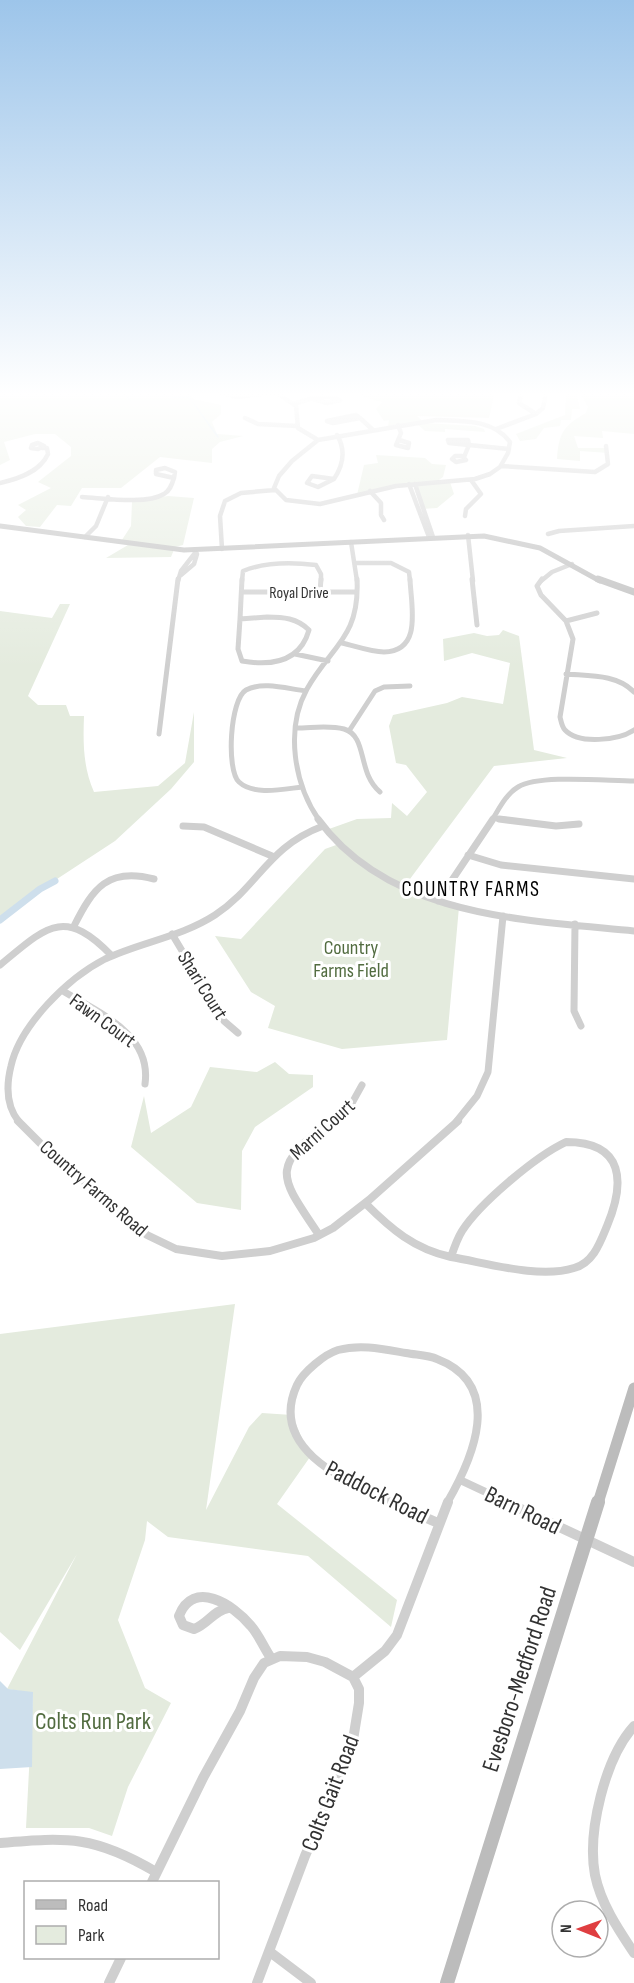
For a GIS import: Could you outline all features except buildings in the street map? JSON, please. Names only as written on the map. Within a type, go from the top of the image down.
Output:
[{"type":"main road","points":[[0,526],[195,552],[431,537],[493,537],[524,543],[549,552],[604,583],[634,592]]},
{"type":"main road","name":"Evesboro-Medford Road","points":[[447,1983],[634,1388]]},
{"type":"street","points":[[97,497],[135,499],[159,495],[166,492],[171,484]]},
{"type":"street","points":[[274,484],[275,490],[286,500],[313,504],[334,502],[370,491],[419,484]]},
{"type":"street","points":[[308,484],[318,487],[325,484]]},
{"type":"street","points":[[412,484],[431,537]]},
{"type":"street","points":[[465,516],[466,509],[481,494],[474,484]]},
{"type":"street","points":[[222,549],[220,516],[225,501],[240,493],[275,490]]},
{"type":"street","points":[[370,491],[381,503],[381,515],[384,520]]},
{"type":"street","points":[[85,537],[96,526],[108,497]]},
{"type":"street","points":[[548,534],[559,531],[634,526]]},
{"type":"street","points":[[468,536],[477,625]]},
{"type":"street","points":[[351,542],[356,563],[355,617],[350,632],[306,692],[299,707],[296,728],[297,764],[302,787],[312,810],[323,826],[337,842],[365,866],[400,886],[438,901],[503,916],[634,931]]},
{"type":"street","points":[[159,734],[175,593],[181,575],[194,564],[197,554],[195,552]]},
{"type":"street","points":[[342,643],[372,651],[388,651],[406,644],[412,633],[409,572],[391,563],[356,563]]},
{"type":"street","points":[[240,619],[289,618],[304,624],[309,630],[308,637],[296,654],[278,663],[242,661],[238,650],[243,571],[300,564],[316,566],[320,569],[320,591]]},
{"type":"street","points":[[572,564],[549,573],[537,586],[541,595],[566,621],[573,639],[560,717],[563,727],[569,733],[583,738],[614,738],[629,735],[634,730]]},
{"type":"street","name":"Royal Drive","points":[[242,592],[356,592]]},
{"type":"street","points":[[566,621],[597,614]]},
{"type":"street","points":[[296,654],[328,661]]},
{"type":"street","points":[[566,674],[613,679],[630,685],[634,692]]},
{"type":"street","points":[[302,787],[269,790],[250,788],[235,779],[231,771],[231,762],[235,705],[240,695],[248,690],[265,686],[306,692]]},
{"type":"street","points":[[349,730],[375,691],[390,687],[410,686]]},
{"type":"street","points":[[296,728],[349,730],[359,740],[362,763],[368,781],[380,792]]},
{"type":"street","points":[[438,901],[514,789],[530,782],[634,781]]},
{"type":"street","points":[[494,818],[555,826],[579,824]]},
{"type":"street","points":[[183,826],[204,827],[272,856]]},
{"type":"street","name":"Country Farms Road","points":[[323,826],[299,834],[272,856],[217,913],[172,934],[112,956],[91,968],[30,1020],[13,1040],[4,1064],[2,1093],[10,1110],[34,1136],[138,1227],[165,1245],[198,1254],[232,1256],[286,1246],[319,1235],[365,1203],[452,1127],[478,1094],[490,1059],[503,916]]},
{"type":"street","points":[[468,855],[501,865],[634,879]]},
{"type":"street","points":[[74,926],[91,895],[104,882],[117,875],[131,873],[154,879]]},
{"type":"street","points":[[575,924],[574,1011],[581,1026]]},
{"type":"street","points":[[0,965],[46,930],[59,926],[74,926],[96,937],[112,956]]},
{"type":"street","name":"Shari Court","points":[[172,934],[224,1021],[238,1033]]},
{"type":"street","name":"Fawn Court","points":[[63,991],[127,1033],[139,1044],[147,1063],[145,1084]]},
{"type":"street","name":"Marni Court","points":[[319,1235],[286,1181],[284,1168],[286,1160],[295,1149],[355,1101],[362,1085]]},
{"type":"street","points":[[365,1203],[413,1245],[430,1253],[451,1257],[558,1271],[568,1270],[590,1258],[599,1244],[617,1194],[619,1179],[614,1164],[596,1148],[581,1143],[566,1142],[552,1148],[465,1227],[451,1257]]},
{"type":"street","name":"Paddock Road","points":[[353,1677],[385,1651],[397,1635],[438,1523],[460,1480],[475,1437],[479,1411],[478,1401],[468,1381],[451,1365],[419,1354],[373,1346],[354,1346],[331,1353],[315,1364],[299,1381],[292,1397],[291,1416],[295,1434],[308,1454],[355,1486],[438,1523]]},
{"type":"street","name":"Barn Road","points":[[460,1480],[634,1562]]},
{"type":"street","points":[[228,1608],[215,1611],[204,1624],[194,1629],[183,1625],[178,1616],[183,1602],[198,1595],[228,1608],[251,1626],[271,1658]]},
{"type":"street","points":[[0,1843],[83,1840],[121,1851],[154,1877],[203,1778],[234,1724],[261,1666],[271,1658],[288,1655],[307,1657],[325,1662],[353,1677]]},
{"type":"street","name":"Colts Gait Road","points":[[257,1983],[305,1857],[352,1746],[359,1703],[359,1689],[353,1677]]},
{"type":"street","points":[[634,1726],[626,1735],[610,1767],[594,1826],[592,1845],[596,1884],[603,1902],[634,1953]]},
{"type":"street","points":[[270,1952],[311,1983]]},
{"type":"street","points":[[109,1983],[121,1959]]},
{"type":"green space","points":[[41,484],[127,484],[121,488],[82,488],[71,506],[57,505],[40,527],[26,526],[18,517],[26,510],[18,505],[51,488]]},
{"type":"green space","points":[[360,484],[451,484],[454,494],[437,508],[421,509],[413,484],[357,495]]},
{"type":"green space","points":[[168,496],[194,498],[183,545],[175,547],[171,557],[106,558],[128,545],[120,543],[131,526],[132,502]]},
{"type":"green space","points":[[60,604],[70,604],[28,696],[38,705],[66,705],[70,716],[84,716],[84,755],[94,792],[158,786],[185,763],[194,712],[194,762],[171,789],[115,841],[31,896],[0,921],[0,611],[52,618]]},
{"type":"green space","name":"Country Farms Field","points":[[503,630],[519,636],[534,750],[567,758],[494,766],[404,887],[459,907],[447,1040],[342,1049],[268,1028],[275,1006],[251,992],[215,936],[241,939],[325,849],[339,844],[329,829],[357,819],[391,818],[392,803],[407,816],[427,792],[406,765],[396,763],[389,726],[393,715],[447,703],[462,697],[503,704],[510,663],[472,653],[444,661],[443,639],[474,633],[487,636],[499,635]]},
{"type":"green space","points":[[275,1062],[289,1074],[313,1075],[313,1087],[255,1127],[242,1151],[241,1210],[197,1203],[131,1147],[144,1096],[151,1133],[191,1107],[210,1067],[257,1072]]},
{"type":"green space","name":"Colts Run Park","points":[[235,1304],[206,1510],[249,1427],[262,1413],[292,1415],[310,1457],[277,1504],[397,1600],[391,1627],[308,1556],[168,1537],[147,1521],[145,1540],[118,1620],[145,1688],[171,1703],[128,1787],[112,1836],[89,1828],[26,1828],[33,1693],[7,1689],[77,1554],[20,1650],[0,1632],[0,1334]]},
{"type":"water","points":[[0,1681],[8,1689],[33,1692],[32,1767],[0,1769]]},
{"type":"waterway","points":[[0,920],[40,889],[55,881]]},
{"type":"district","name":"COUNTRY FARMS","points":[[471,889]]}]
